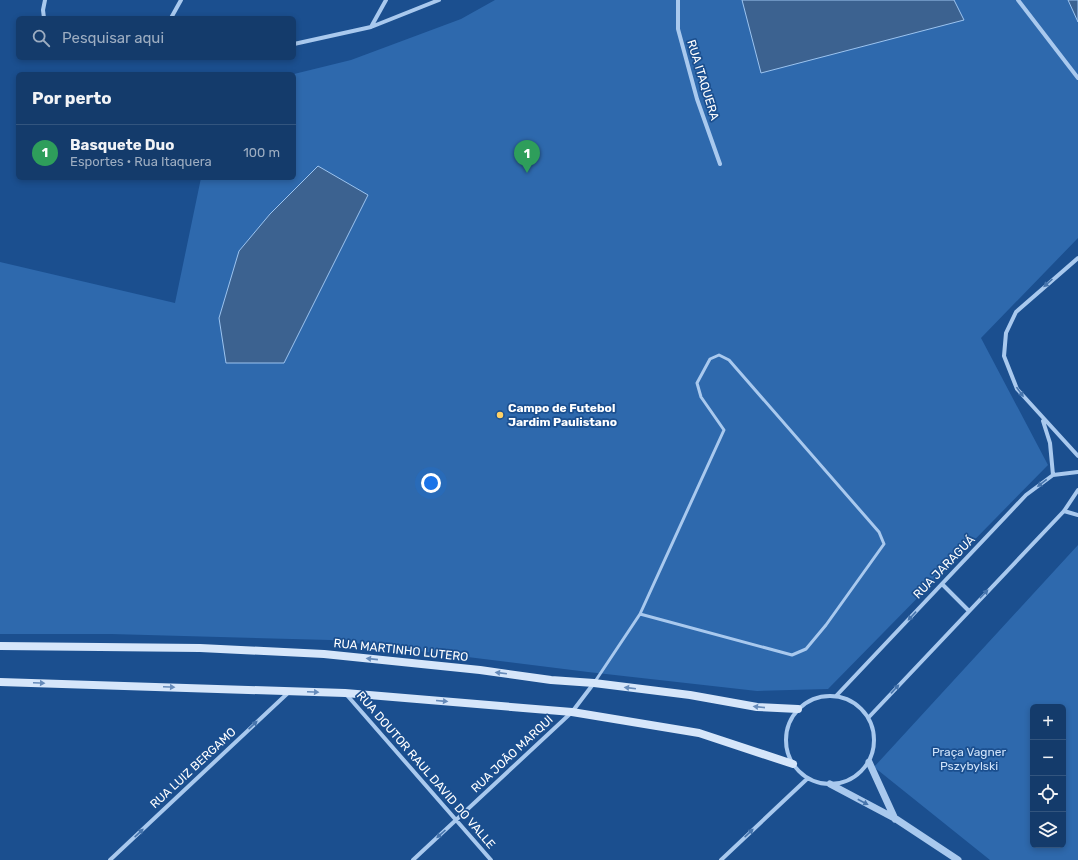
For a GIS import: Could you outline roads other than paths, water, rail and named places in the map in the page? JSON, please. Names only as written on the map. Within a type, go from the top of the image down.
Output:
[{"type":"main road","name":"RUA MARTINHO LUTERO","points":[[0,646],[200,648],[324,654],[480,670],[551,680],[594,683],[690,695],[756,707],[798,709]]},
{"type":"main road","points":[[0,682],[345,693],[572,712],[699,733],[793,764]]},
{"type":"street","points":[[44,16],[43,10],[45,0]]},
{"type":"street","points":[[171,16],[181,0]]},
{"type":"street","points":[[371,27],[386,0]]},
{"type":"street","points":[[296,44],[371,27],[439,0]]},
{"type":"street","name":"RUA ITAQUERA","points":[[678,0],[678,29],[697,99],[720,164]]},
{"type":"street","points":[[1018,0],[1078,78]]},
{"type":"street","points":[[1078,258],[1016,312],[1006,333],[1004,356],[1017,389],[1078,456]]},
{"type":"street","points":[[1043,419],[1050,443],[1053,475]]},
{"type":"street","name":"RUA JARAGUÁ","points":[[836,696],[1026,495],[1053,475],[1078,472]]},
{"type":"street","points":[[869,717],[1064,511],[1078,490]]},
{"type":"street","points":[[1064,511],[1078,515]]},
{"type":"street","points":[[942,584],[969,611]]},
{"type":"street","name":"RUA JOÃO MARQUI","points":[[413,860],[572,712],[594,683]]},
{"type":"street","name":"RUA LUIZ BERGAMO","points":[[110,860],[290,691]]},
{"type":"street","name":"RUA DOUTOR RAUL DAVID DO VALLE","points":[[345,693],[457,820],[490,860]]},
{"type":"street","points":[[826,696],[836,696],[849,699],[860,707],[869,717],[875,739],[873,751],[869,762],[862,771],[852,779],[842,783],[818,783],[800,772],[793,764],[787,750],[786,736],[790,722],[798,709],[806,702],[826,696]]},
{"type":"street","points":[[869,762],[896,819]]},
{"type":"street","points":[[721,860],[808,778]]},
{"type":"street","points":[[830,784],[896,819],[958,860]]},
{"type":"lane","points":[[594,683],[640,614],[724,430],[701,397],[697,383],[710,359],[718,355],[729,360],[879,532],[884,544],[826,625],[806,649],[792,655],[640,614]]},
{"type":"place","name":"Basquete Duo","points":[[527,173]]},
{"type":"place","name":"Campo de Futebol Jardim Paulistano","points":[[500,415]]},
{"type":"park label","name":"Praça Vagner Pszybylski","points":[[969,759]]}]
